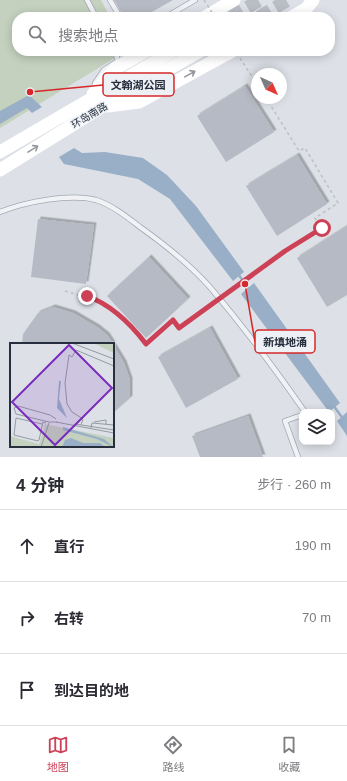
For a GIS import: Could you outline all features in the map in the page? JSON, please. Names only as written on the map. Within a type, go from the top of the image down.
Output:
[{"type":"main road","points":[[214,12],[234,0]]},
{"type":"main road","points":[[299,12],[309,4],[320,0]]},
{"type":"main road","points":[[86,97],[116,68],[137,56]]},
{"type":"main road","name":"环岛南路","points":[[0,152],[67,114],[86,97],[164,56]]},
{"type":"main road","name":"环岛南路","points":[[0,170],[103,106],[191,56]]},
{"type":"main road","points":[[103,106],[139,102],[232,56]]},
{"type":"lane","points":[[86,0],[93,12]]},
{"type":"lane","points":[[110,0],[117,12]]},
{"type":"lane","points":[[175,12],[195,0]]},
{"type":"lane","points":[[116,56],[118,61]]},
{"type":"lane","points":[[86,97],[104,70],[126,56]]},
{"type":"lane","points":[[0,212],[35,202],[65,198],[95,200],[120,213],[165,245],[208,286],[286,384],[303,409]]},
{"type":"lane","points":[[298,457],[285,421],[299,416]]},
{"type":"path","points":[[204,0],[212,12]]},
{"type":"path","points":[[237,56],[251,75]]},
{"type":"path","points":[[65,291],[102,302],[123,318],[146,344],[173,320],[179,328],[285,251],[322,228],[315,218],[338,203],[305,148],[299,151],[270,104]]},
{"type":"green space","points":[[0,0],[101,0],[107,12],[12,12],[12,56],[118,56],[0,128]]},
{"type":"water","points":[[29,95],[42,107],[32,113],[27,108],[0,124],[0,111]]},
{"type":"water","points":[[74,148],[82,153],[105,152],[143,158],[167,175],[196,206],[244,272],[233,281],[170,199],[138,179],[64,164],[59,157]]},
{"type":"water","points":[[254,283],[340,403],[333,409],[327,409],[241,294]]},
{"type":"water","points":[[347,412],[347,436],[337,421]]},
{"type":"building","points":[[114,0],[173,0],[152,12],[121,12]]},
{"type":"building","points":[[245,86],[251,96],[251,104],[256,104],[274,132],[226,162],[197,116]]},
{"type":"building","points":[[297,155],[327,204],[277,236],[246,186]]},
{"type":"building","points":[[38,219],[94,225],[86,284],[31,277]]},
{"type":"building","points":[[347,226],[347,295],[327,307],[297,258]]},
{"type":"building","points":[[149,257],[188,299],[146,338],[107,296]]},
{"type":"building","points":[[53,307],[73,313],[97,327],[107,335],[112,343],[22,343],[23,334],[38,313]]},
{"type":"building","points":[[210,328],[238,379],[186,408],[158,357]]},
{"type":"building","points":[[114,347],[124,363],[130,380],[130,398],[114,412]]},
{"type":"building","points":[[248,416],[263,457],[200,457],[192,436]]},
{"type":"waterway","points":[[238,274],[249,289]]},
{"type":"waterway","points":[[333,405],[347,424]]},
{"type":"tunnel","points":[[240,12],[260,0]]},
{"type":"tunnel","points":[[268,12],[288,0]]},
{"type":"place","name":"文翰湖公园","points":[[30,92]]},
{"type":"place","name":"新填地涌","points":[[245,284]]},
{"type":"route","points":[[87,296],[102,302],[123,318],[146,344],[173,320],[179,328],[285,251],[322,228]]}]
